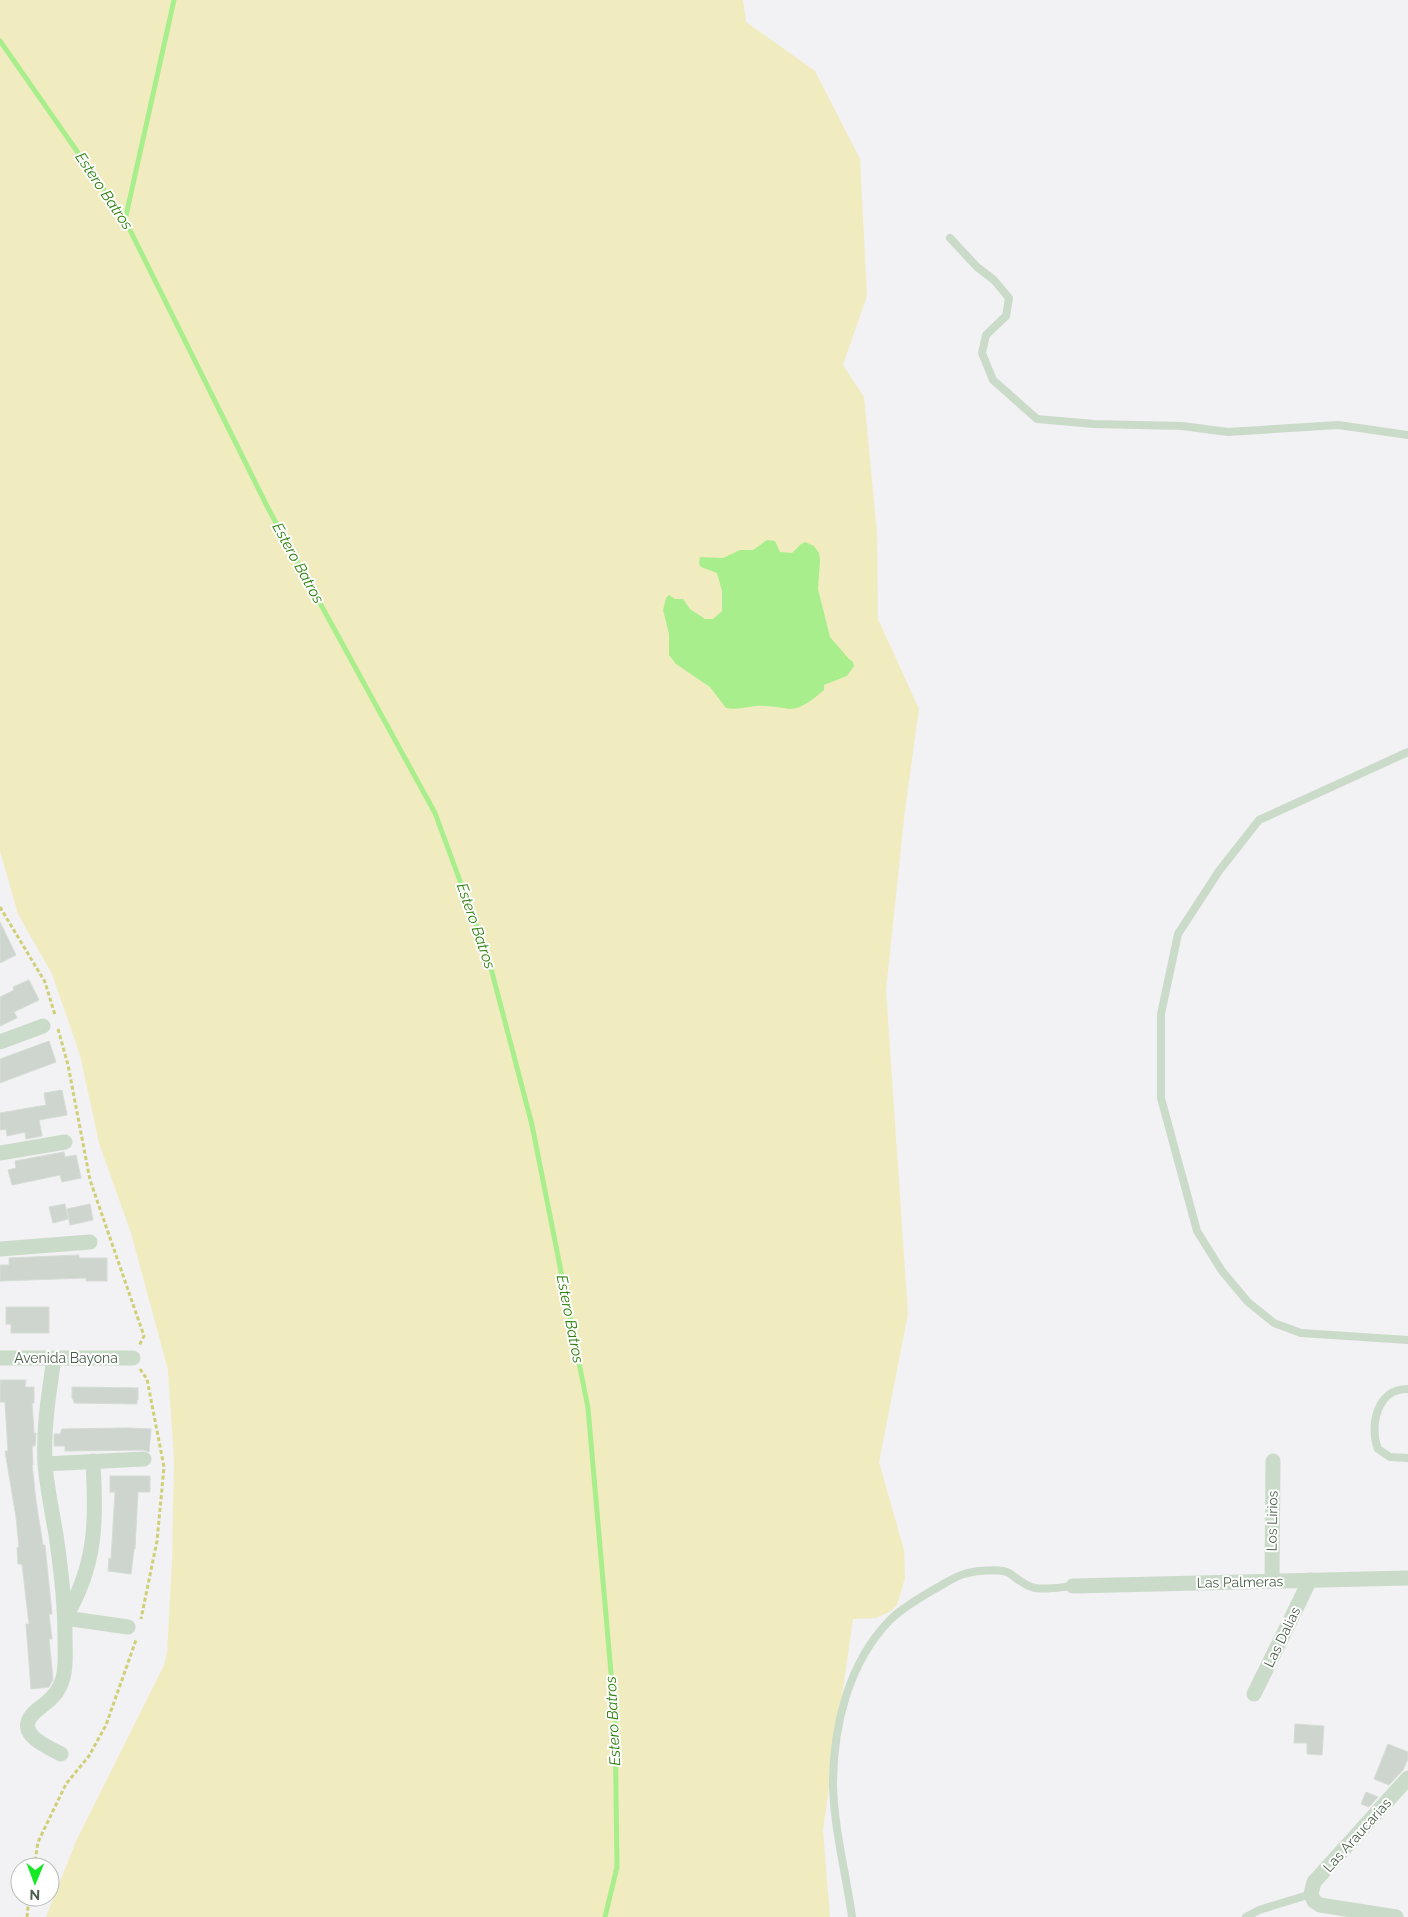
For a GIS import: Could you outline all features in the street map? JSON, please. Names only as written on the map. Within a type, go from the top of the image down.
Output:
[{"type":"street","points":[[0,1042],[52,1023]]},
{"type":"street","points":[[0,1153],[64,1142]]},
{"type":"street","points":[[0,1249],[90,1242]]},
{"type":"street","name":"Avenida Bayona","points":[[0,1358],[133,1358]]},
{"type":"street","points":[[54,1358],[46,1427],[45,1464],[60,1561],[65,1618],[65,1666],[64,1676],[56,1692],[31,1716],[28,1727],[29,1733],[36,1742],[62,1754]]},
{"type":"street","points":[[45,1464],[144,1459]]},
{"type":"street","points":[[65,1618],[83,1584],[91,1553],[94,1513],[93,1461]]},
{"type":"street","name":"Los Lirios","points":[[1272,1581],[1273,1461]]},
{"type":"street","name":"Las Palmeras","points":[[1073,1586],[1408,1578]]},
{"type":"street","name":"Las Dalias","points":[[1254,1694],[1310,1580]]},
{"type":"street","points":[[65,1618],[128,1627]]},
{"type":"street","name":"Las Araucarias","points":[[1311,1894],[1314,1882],[1408,1778]]},
{"type":"street","points":[[1311,1894],[1314,1901],[1320,1904],[1396,1917]]},
{"type":"lane","points":[[950,238],[977,267],[994,280],[1009,298],[1006,316],[986,335],[982,353],[993,380],[1037,419],[1094,424],[1182,426],[1228,432],[1338,425],[1408,435]]},
{"type":"lane","points":[[1408,752],[1260,820],[1219,871],[1178,934],[1161,1014],[1161,1098],[1197,1231],[1222,1271],[1248,1302],[1274,1324],[1301,1333],[1408,1340]]},
{"type":"lane","points":[[1408,1390],[1401,1389],[1385,1400],[1376,1415],[1373,1432],[1378,1449],[1390,1457],[1408,1458]]},
{"type":"lane","points":[[852,1917],[835,1810],[834,1763],[838,1732],[846,1699],[854,1676],[871,1644],[891,1619],[912,1602],[964,1574],[993,1571],[1006,1572],[1034,1588],[1073,1586]]},
{"type":"lane","points":[[1246,1917],[1259,1910],[1311,1894]]},
{"type":"path","points":[[0,908],[45,982],[52,1023],[68,1065],[90,1180],[144,1336],[133,1358]]},
{"type":"shaded area","points":[[0,0],[743,0],[746,22],[815,71],[860,159],[867,296],[843,365],[864,397],[877,533],[878,619],[919,709],[905,810],[886,990],[908,1314],[879,1462],[904,1550],[905,1578],[897,1605],[891,1611],[876,1618],[853,1619],[823,1830],[830,1917],[46,1917],[50,1907],[60,1907],[60,1882],[77,1839],[164,1665],[167,1653],[172,1561],[174,1460],[168,1370],[131,1233],[99,1143],[80,1055],[52,974],[18,914],[0,851]]},
{"type":"shaded area","points":[[767,540],[775,541],[780,552],[792,553],[805,542],[814,546],[819,553],[818,589],[830,637],[853,662],[854,666],[847,676],[824,685],[824,690],[812,700],[795,709],[769,706],[753,706],[739,709],[726,708],[710,687],[676,664],[669,655],[669,634],[663,610],[666,598],[669,595],[675,599],[683,599],[690,609],[705,619],[713,619],[722,611],[722,591],[717,573],[701,567],[699,564],[700,557],[723,558],[740,550],[753,550]]},
{"type":"building","points":[[0,922],[16,955],[0,963]]},
{"type":"building","points":[[29,980],[39,1000],[14,1012],[17,1018],[0,1026],[0,997],[14,990],[13,987]]},
{"type":"building","points":[[49,1041],[56,1062],[0,1083],[0,1059]]},
{"type":"building","points":[[62,1090],[67,1115],[39,1120],[42,1136],[26,1139],[25,1132],[7,1136],[6,1129],[0,1130],[0,1113],[46,1105],[44,1093]]},
{"type":"building","points":[[64,1152],[65,1157],[76,1155],[81,1178],[62,1182],[60,1175],[12,1185],[8,1170],[16,1168],[15,1161]]},
{"type":"building","points":[[65,1204],[68,1219],[53,1223],[49,1207]]},
{"type":"building","points":[[90,1204],[93,1220],[70,1225],[67,1209]]},
{"type":"building","points":[[79,1255],[79,1258],[107,1258],[107,1281],[86,1281],[86,1278],[0,1281],[0,1265],[9,1265],[9,1258]]},
{"type":"building","points":[[6,1307],[49,1307],[49,1333],[11,1333],[11,1324],[6,1324]]},
{"type":"building","points":[[0,1380],[26,1380],[25,1387],[34,1387],[34,1403],[32,1403],[34,1433],[36,1433],[35,1446],[32,1446],[32,1465],[43,1545],[45,1545],[52,1614],[49,1614],[52,1639],[49,1639],[53,1679],[49,1687],[31,1689],[26,1624],[29,1624],[22,1564],[18,1564],[17,1548],[19,1547],[16,1517],[5,1451],[8,1451],[5,1402],[0,1402]]},
{"type":"building","points":[[72,1387],[138,1388],[138,1400],[137,1404],[74,1403]]},
{"type":"building","points":[[62,1429],[151,1429],[149,1452],[144,1450],[65,1451],[65,1446],[54,1446],[54,1434],[60,1434]]},
{"type":"building","points":[[110,1476],[150,1476],[150,1492],[138,1492],[135,1549],[131,1574],[108,1571],[109,1558],[111,1559],[115,1492],[110,1492]]},
{"type":"building","points":[[1295,1724],[1324,1726],[1322,1755],[1307,1754],[1307,1743],[1294,1743]]},
{"type":"building","points":[[1388,1744],[1408,1752],[1408,1759],[1403,1770],[1389,1785],[1374,1779]]},
{"type":"building","points":[[1366,1792],[1378,1797],[1369,1807],[1361,1804]]},
{"type":"waterway","points":[[125,220],[174,0]]},
{"type":"waterway","name":"Estero Batros","points":[[0,41],[125,220],[269,510],[435,813],[488,957],[532,1125],[588,1408],[615,1719],[617,1867],[605,1917]]}]
